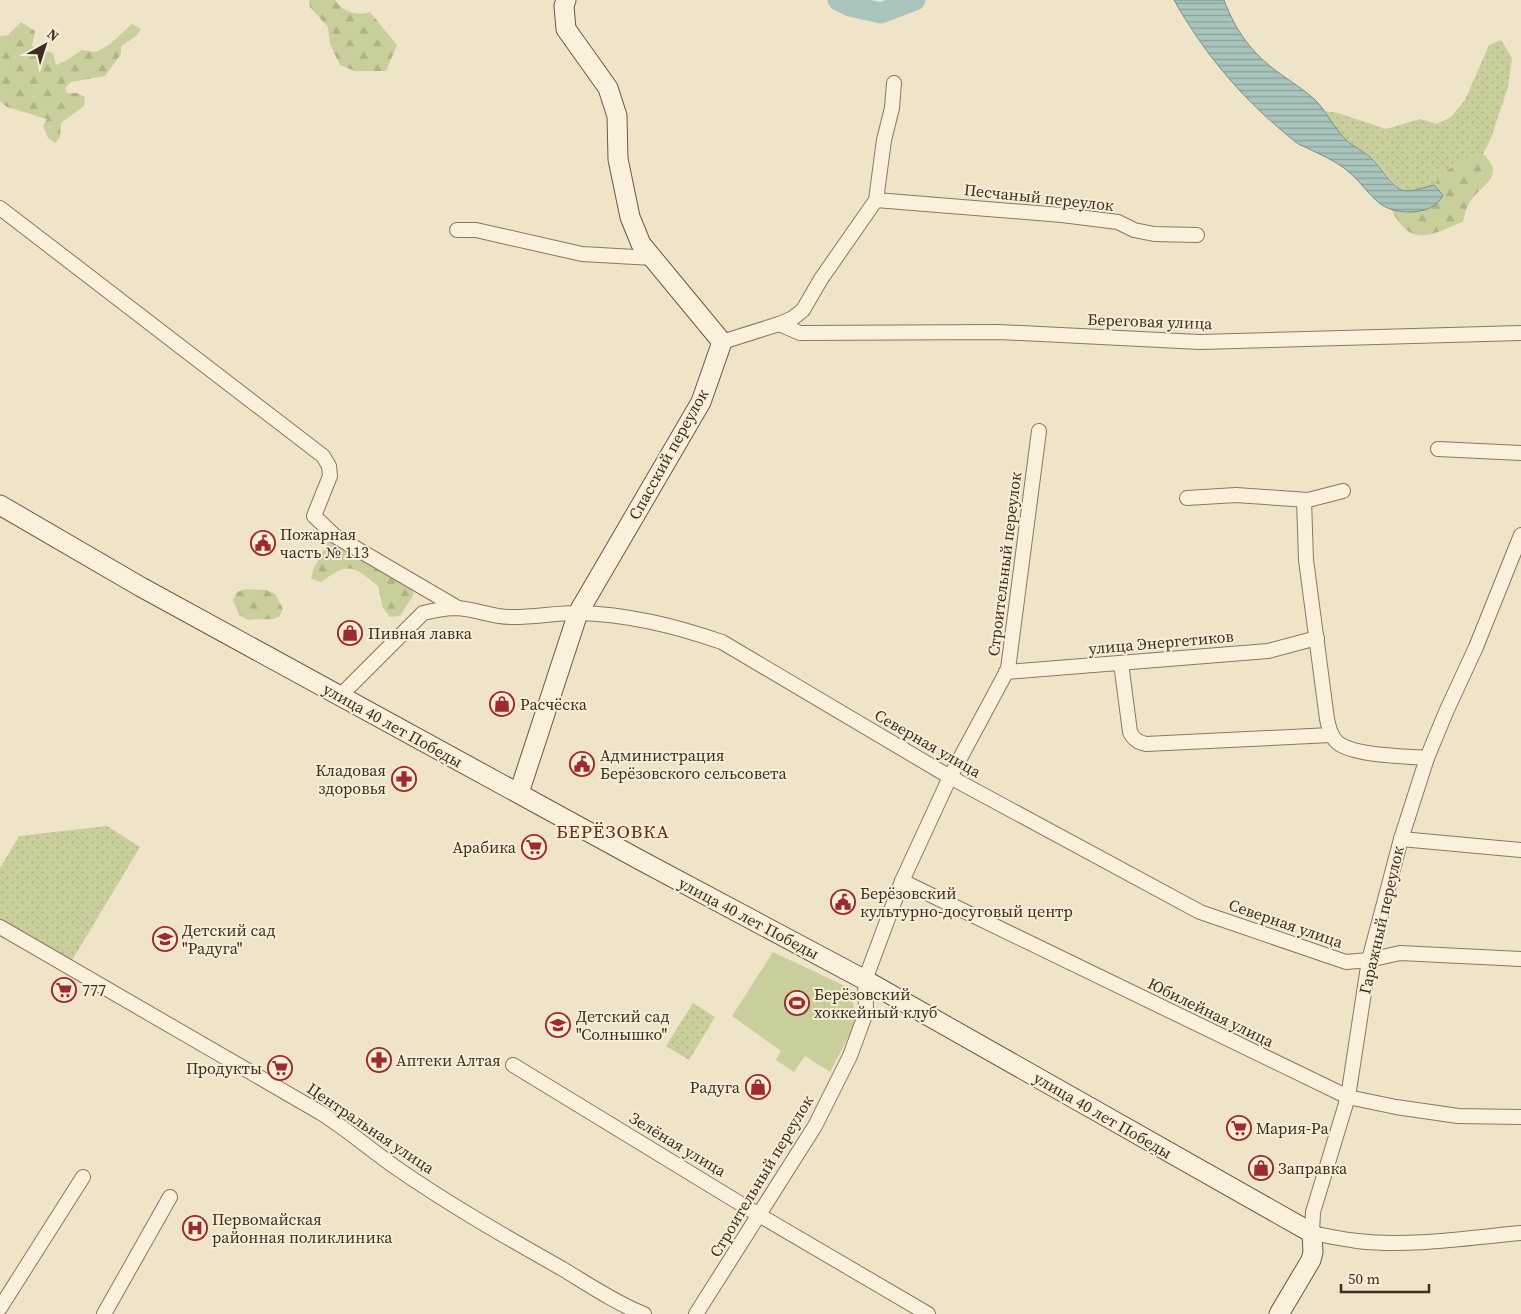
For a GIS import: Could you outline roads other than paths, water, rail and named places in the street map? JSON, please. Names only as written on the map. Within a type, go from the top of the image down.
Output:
[{"type":"street","points":[[566,0],[566,29],[608,88],[617,116],[618,159],[630,217],[641,244],[722,342],[779,324],[793,318],[803,310],[821,279],[876,200],[884,140],[892,108],[894,83]]},
{"type":"street","name":"Песчаный переулок","points":[[876,200],[1062,215],[1118,222],[1134,230],[1154,234],[1197,236]]},
{"type":"street","points":[[0,208],[322,456],[329,466],[330,476],[314,516],[328,530],[335,536],[458,608]]},
{"type":"street","points":[[457,230],[476,230],[582,254],[653,258]]},
{"type":"street","name":"Береговая улица","points":[[779,324],[800,333],[999,332],[1200,342],[1521,333]]},
{"type":"street","name":"Спасский переулок","points":[[519,793],[578,614],[701,402],[722,342]]},
{"type":"street","name":"Строительный переулок","points":[[696,1314],[816,1126],[850,1056],[866,1008],[864,980],[902,881],[950,778],[1008,669],[1039,431]]},
{"type":"street","points":[[1438,449],[1521,453]]},
{"type":"street","points":[[1187,498],[1236,495],[1304,500],[1343,490]]},
{"type":"street","points":[[1304,500],[1306,560],[1327,719],[1331,735],[1338,743],[1358,751],[1427,758]]},
{"type":"street","name":"улица 40 лет Победы","points":[[0,505],[134,582],[340,696],[864,980],[1312,1233],[1357,1241],[1390,1242],[1424,1242],[1521,1233]]},
{"type":"street","name":"Гаражный переулок","points":[[1279,1314],[1313,1252],[1313,1212],[1348,1097],[1369,960],[1400,839],[1427,758],[1476,647],[1521,535]]},
{"type":"street","name":"Северная улица","points":[[340,696],[424,613],[440,609],[458,608],[484,614],[512,617],[578,614],[608,615],[647,620],[722,642],[950,778],[1200,912],[1346,962],[1369,960],[1400,953],[1521,959]]},
{"type":"street","name":"улица Энергетиков","points":[[1006,672],[1268,651],[1317,638]]},
{"type":"street","points":[[1122,663],[1130,732],[1134,739],[1139,742],[1146,744],[1331,735]]},
{"type":"street","points":[[1400,839],[1521,850]]},
{"type":"street","name":"Юбилейная улица","points":[[902,881],[1348,1097],[1396,1107],[1458,1116],[1521,1117]]},
{"type":"street","name":"Центральная улица","points":[[0,927],[321,1113],[339,1124],[356,1140],[399,1170],[500,1233],[591,1286],[644,1314]]},
{"type":"street","name":"Зелёная улица","points":[[513,1065],[760,1215],[928,1314]]},
{"type":"street","points":[[0,1308],[83,1178]]},
{"type":"street","points":[[104,1314],[170,1197]]},
{"type":"water","points":[[1174,0],[1224,0],[1237,28],[1250,46],[1268,65],[1305,91],[1317,102],[1345,139],[1370,157],[1401,190],[1409,191],[1434,185],[1443,195],[1439,201],[1431,208],[1417,212],[1402,212],[1388,208],[1378,202],[1341,166],[1297,143],[1261,112],[1228,78],[1186,21]]},
{"type":"waterway","points":[[838,0],[850,6],[881,13],[915,0]]},
{"type":"place","name":"Пожарная часть № 113","points":[[263,543]]},
{"type":"place","name":"Пивная лавка","points":[[350,633]]},
{"type":"place","name":"Расчёска","points":[[502,704]]},
{"type":"place","name":"Администрация Берёзовского сельсовета","points":[[582,764]]},
{"type":"place","name":"Кладовая здоровья","points":[[404,779]]},
{"type":"place","name":"Арабика","points":[[534,847]]},
{"type":"place","name":"Берёзовский культурно-досуговый центр","points":[[843,902]]},
{"type":"place","name":"Детский сад \"Радуга\"","points":[[165,939]]},
{"type":"place","name":"777","points":[[64,990]]},
{"type":"place","name":"Берёзовский хоккейный клуб","points":[[797,1003]]},
{"type":"place","name":"Детский сад \"Солнышко\"","points":[[558,1025]]},
{"type":"place","name":"Аптеки Алтая","points":[[379,1060]]},
{"type":"place","name":"Продукты","points":[[280,1068]]},
{"type":"place","name":"Радуга","points":[[758,1087]]},
{"type":"place","name":"Мария-Ра","points":[[1239,1128]]},
{"type":"place","name":"Заправка","points":[[1261,1168]]},
{"type":"place","name":"Первомайская районная поликлиника","points":[[195,1228]]},
{"type":"district","name":"БЕРЁЗОВКА","points":[[613,831]]}]
